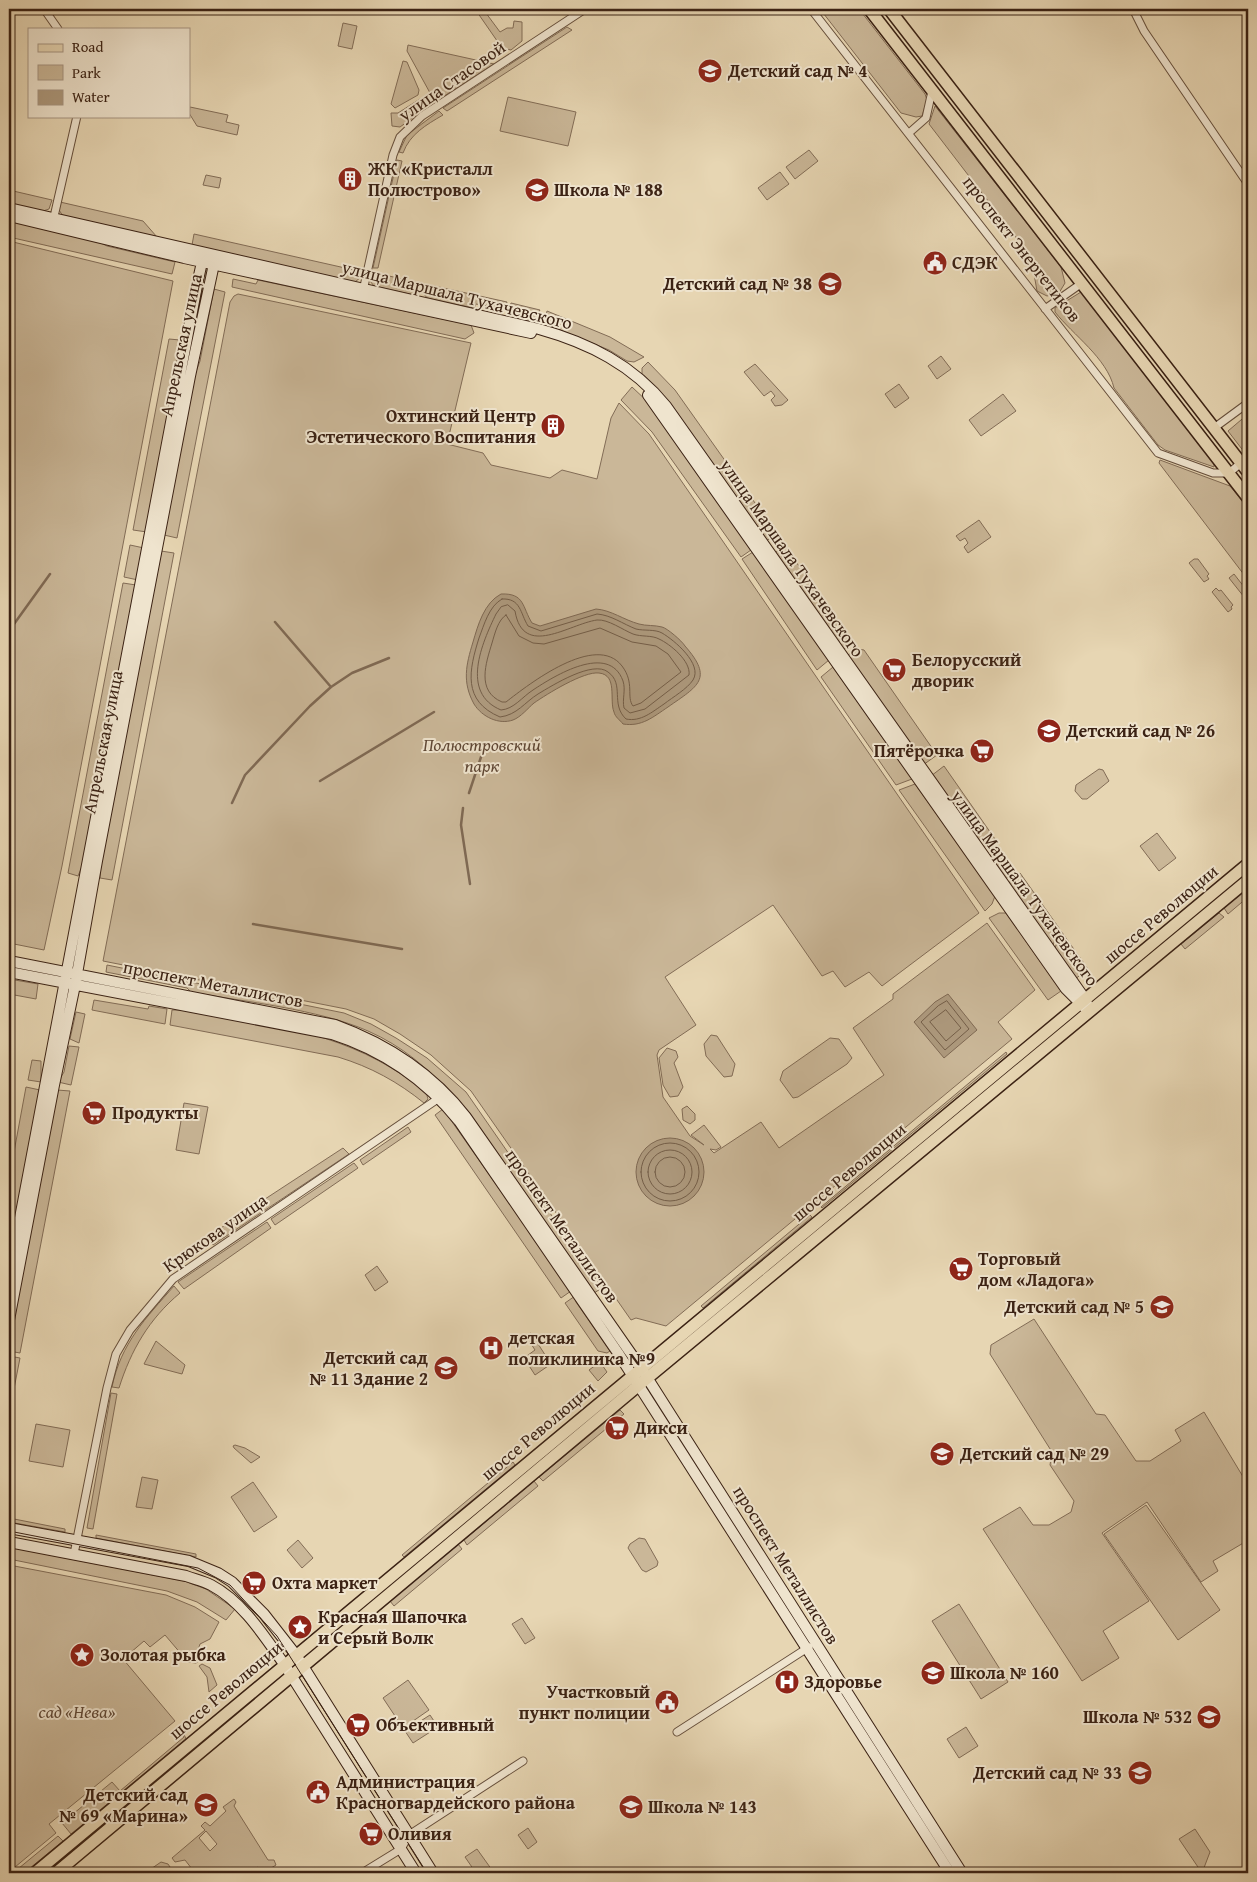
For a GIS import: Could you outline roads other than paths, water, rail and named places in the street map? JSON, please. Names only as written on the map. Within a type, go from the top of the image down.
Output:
[{"type":"main road","name":"проспект Энергетиков","points":[[869,9],[1248,498]]},
{"type":"main road","points":[[889,9],[1245,468]]},
{"type":"main road","name":"шоссе Революции","points":[[63,1871],[640,1377],[1082,1002],[1248,864]]},
{"type":"main road","name":"шоссе Революции","points":[[35,1873],[284,1664],[640,1377],[1248,880]]},
{"type":"street","points":[[44,9],[57,28]]},
{"type":"street","name":"улица Стасовой","points":[[363,292],[393,155],[400,137],[422,116],[585,9]]},
{"type":"street","name":"проспект Энергетиков","points":[[812,9],[1158,453],[1214,474],[1229,472]]},
{"type":"street","points":[[1132,9],[1144,31],[1248,184]]},
{"type":"street","points":[[909,133],[926,118],[932,90]]},
{"type":"street","points":[[53,222],[77,118]]},
{"type":"street","name":"улица Маршала Тухачевского","points":[[9,208],[53,222],[205,258],[559,335],[606,355],[646,384],[666,406],[1090,1011]]},
{"type":"street","name":"улица Маршала Тухачевского","points":[[9,216],[53,222]]},
{"type":"street","name":"Апрельская улица","points":[[9,1276],[66,972],[205,258],[214,264],[186,395],[75,985],[9,1320]]},
{"type":"street","name":"улица Маршала Тухачевского","points":[[214,264],[363,292]]},
{"type":"street","points":[[1045,308],[1082,283]]},
{"type":"street","points":[[1214,428],[1248,403]]},
{"type":"street","points":[[1229,472],[1245,468]]},
{"type":"street","name":"проспект Металлистов","points":[[9,961],[335,1025],[364,1036],[398,1054],[416,1066],[442,1096]]},
{"type":"street","name":"проспект Металлистов","points":[[9,972],[332,1034],[352,1040],[412,1074],[466,1117],[640,1377],[811,1645],[962,1873]]},
{"type":"street","name":"Крюкова улица","points":[[74,1554],[107,1388],[116,1354],[130,1330],[162,1289],[186,1269],[442,1096]]},
{"type":"street","points":[[9,1528],[190,1561],[218,1573],[248,1595],[296,1655],[433,1873]]},
{"type":"street","points":[[9,1542],[186,1576],[211,1585],[239,1606],[267,1639],[292,1676],[416,1873]]},
{"type":"street","points":[[677,1732],[811,1645]]},
{"type":"street","name":"проспект Металлистов","points":[[811,1645],[950,1873]]},
{"type":"street","points":[[362,1873],[401,1849],[408,1835],[523,1761]]},
{"type":"street","points":[[55,1857],[63,1871]]},
{"type":"water","points":[[501,594],[509,594],[519,599],[532,623],[540,626],[596,609],[607,611],[639,624],[664,628],[681,641],[694,657],[699,666],[699,681],[668,707],[642,723],[623,724],[616,717],[613,707],[611,683],[609,678],[599,673],[592,673],[575,679],[556,689],[534,703],[516,719],[497,721],[491,719],[477,709],[474,704],[470,696],[466,673],[482,615],[490,603]]},
{"type":"water","points":[[948,994],[977,1030],[944,1058],[914,1022],[935,1002]]},
{"type":"water","points":[[670,1138],[683,1141],[694,1148],[701,1159],[704,1172],[701,1185],[694,1196],[683,1203],[670,1206],[657,1203],[646,1196],[639,1185],[636,1172],[639,1159],[646,1148],[657,1141]]},
{"type":"waterway","points":[[9,631],[50,574]]},
{"type":"waterway","points":[[275,622],[331,687]]},
{"type":"waterway","points":[[232,803],[245,775],[310,706],[331,687],[352,673],[389,658]]},
{"type":"waterway","points":[[320,781],[434,712]]},
{"type":"waterway","points":[[469,793],[482,754]]},
{"type":"waterway","points":[[463,808],[461,825],[470,884]]},
{"type":"waterway","points":[[253,924],[402,949]]},
{"type":"tram line","points":[[9,1531],[198,1568],[230,1585],[277,1636],[427,1873]]},
{"type":"place","name":"Детский сад № 4","points":[[710,71]]},
{"type":"place","name":"ЖК «Кристалл Полюстрово»","points":[[350,179]]},
{"type":"place","name":"Школа № 188","points":[[537,190]]},
{"type":"place","name":"СДЭК","points":[[935,263]]},
{"type":"place","name":"Детский сад № 38","points":[[830,284]]},
{"type":"place","name":"Охтинский Центр Эстетического Воспитания","points":[[553,426]]},
{"type":"place","name":"Белорусский дворик","points":[[894,670]]},
{"type":"place","name":"Детский сад № 26","points":[[1049,731]]},
{"type":"place","name":"Пятёрочка","points":[[982,751]]},
{"type":"place","name":"Продукты","points":[[94,1113]]},
{"type":"place","name":"Торговый дом «Ладога»","points":[[961,1269]]},
{"type":"place","name":"Детский сад № 5","points":[[1162,1307]]},
{"type":"place","name":"детская поликлиника №9","points":[[491,1348]]},
{"type":"place","name":"Детский сад № 11 Здание 2","points":[[446,1368]]},
{"type":"place","name":"Дикси","points":[[617,1428]]},
{"type":"place","name":"Детский сад № 29","points":[[942,1454]]},
{"type":"place","name":"Охта маркет","points":[[254,1583]]},
{"type":"place","name":"Красная Шапочка и Серый Волк","points":[[300,1627]]},
{"type":"place","name":"Золотая рыбка","points":[[82,1655]]},
{"type":"place","name":"Школа № 160","points":[[933,1673]]},
{"type":"place","name":"Здоровье","points":[[787,1682]]},
{"type":"place","name":"Участковый пункт полиции","points":[[667,1702]]},
{"type":"place","name":"Школа № 532","points":[[1209,1717]]},
{"type":"place","name":"Объективный","points":[[358,1725]]},
{"type":"place","name":"Детский сад № 33","points":[[1140,1773]]},
{"type":"place","name":"Администрация Красногвардейского района","points":[[318,1792]]},
{"type":"place","name":"Детский сад № 69 «Марина»","points":[[206,1805]]},
{"type":"place","name":"Школа № 143","points":[[631,1807]]},
{"type":"place","name":"Оливия","points":[[371,1834]]},
{"type":"park label","name":"Полюстровский парк","points":[[482,755]]},
{"type":"park label","name":"сад «Нева»","points":[[77,1712]]}]
